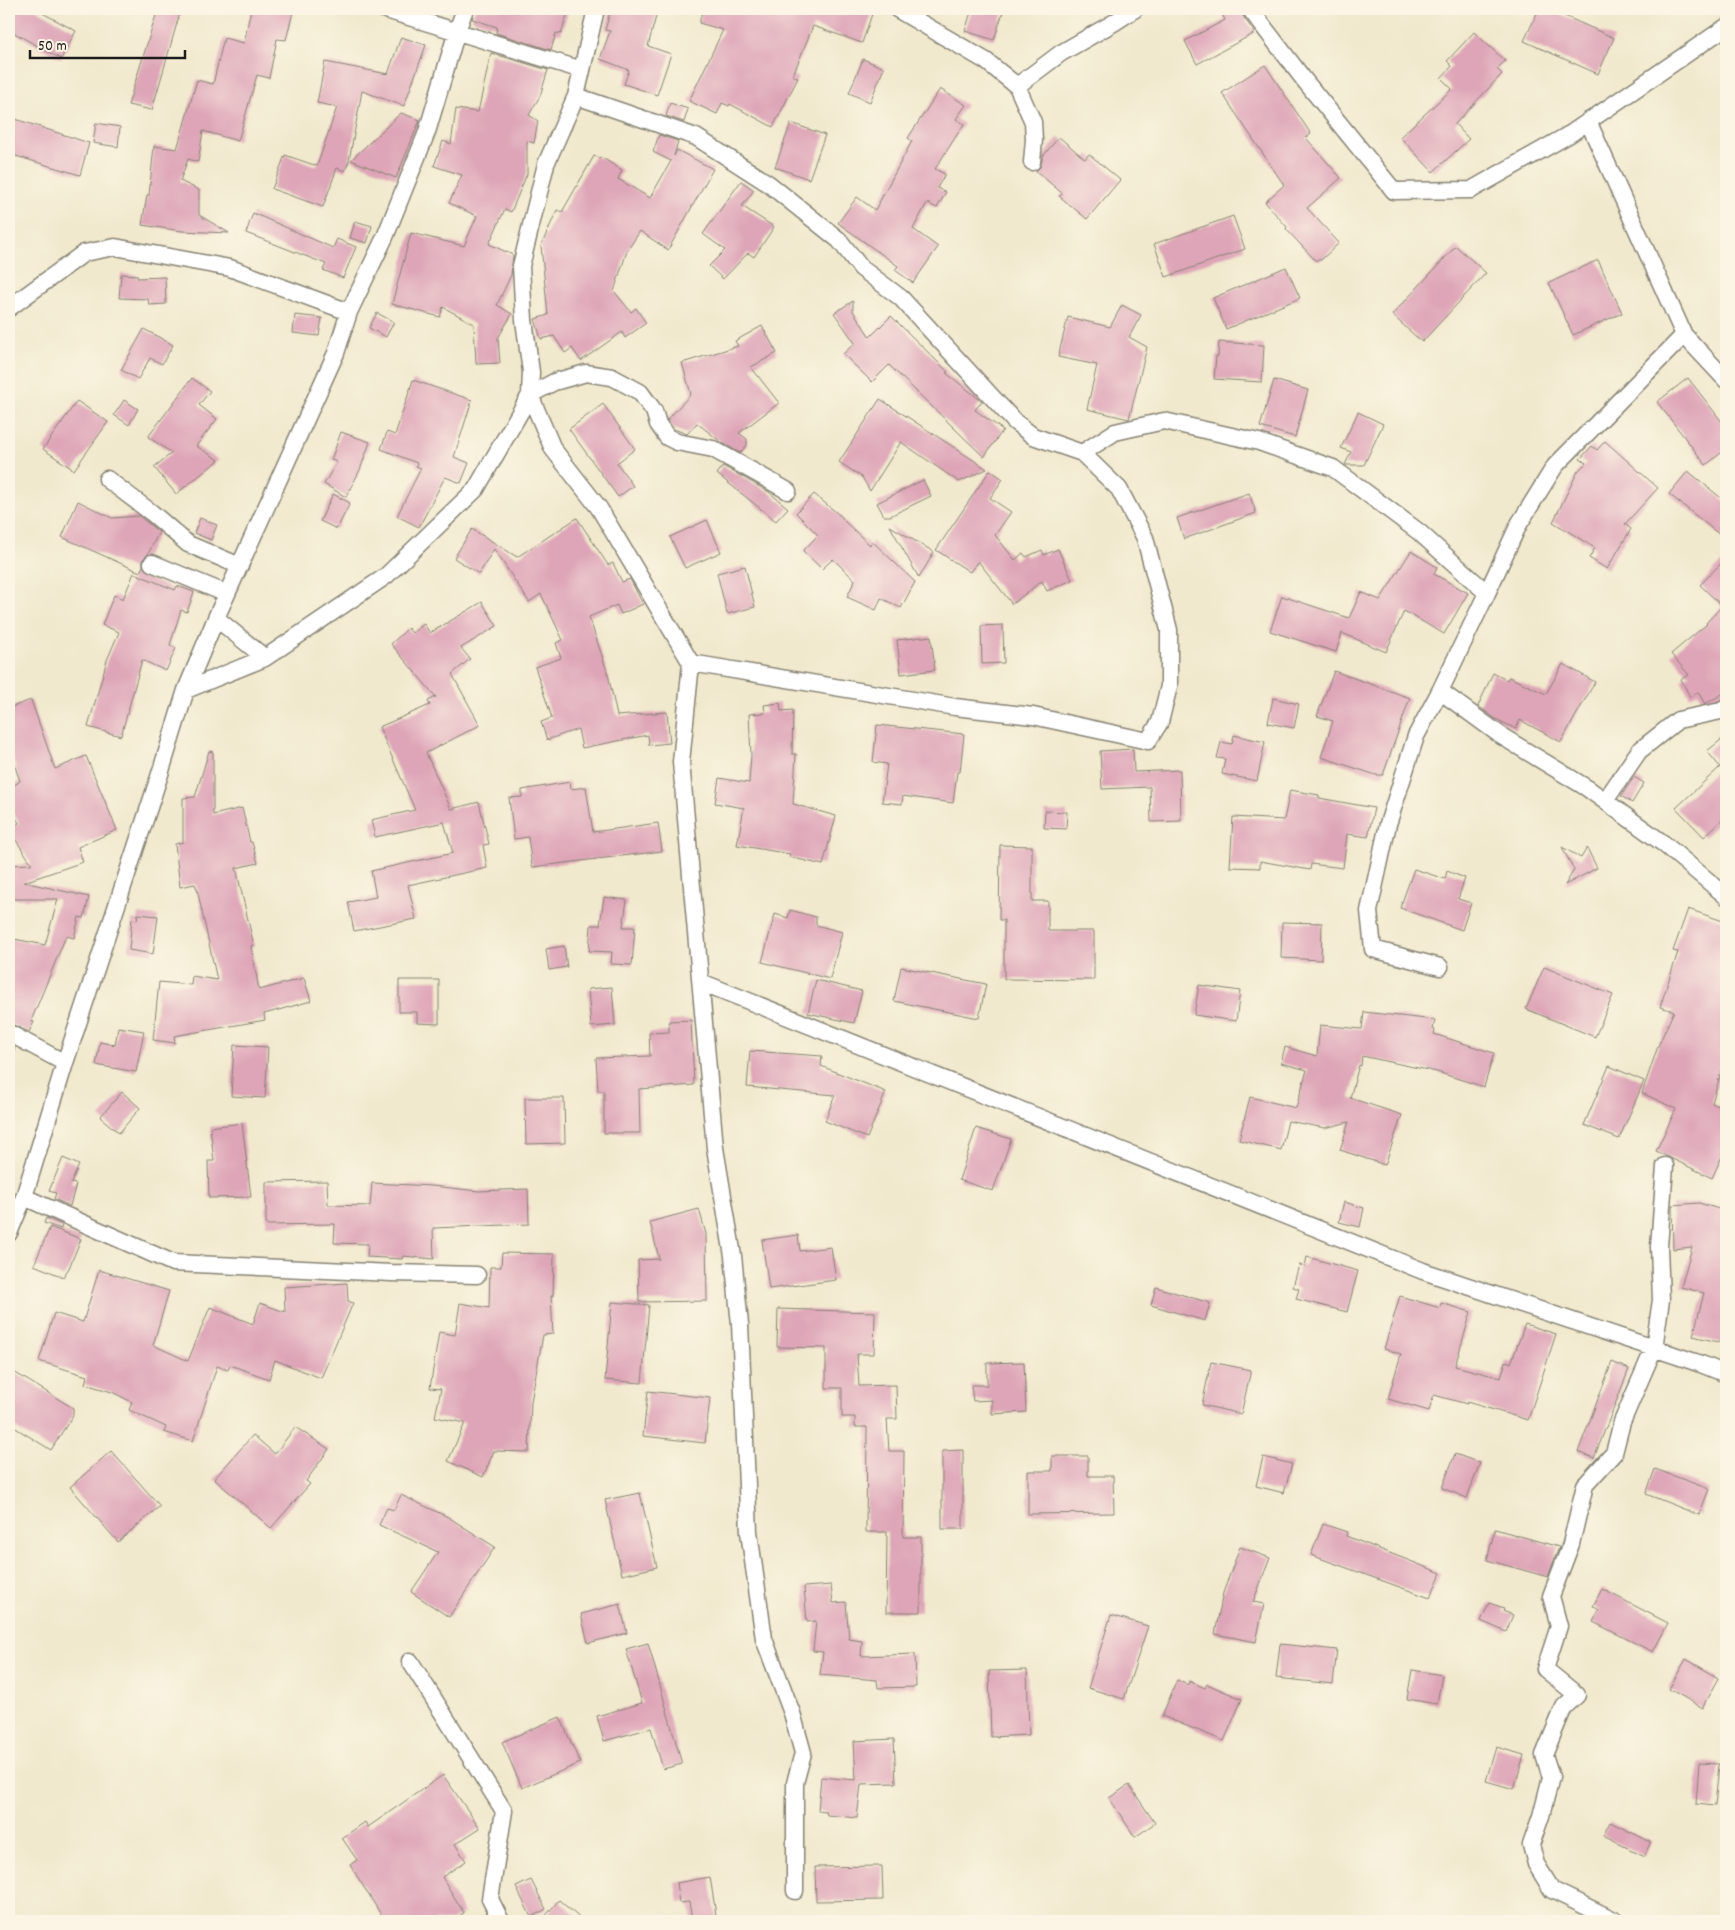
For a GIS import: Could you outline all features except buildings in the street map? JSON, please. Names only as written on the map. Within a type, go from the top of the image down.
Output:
[{"type":"street","points":[[383,9],[457,30],[582,70]]},
{"type":"street","points":[[9,1233],[24,1197],[64,1063],[186,690],[216,618],[336,353],[349,312],[385,237],[427,132],[465,9]]},
{"type":"street","points":[[596,9],[576,96],[546,164],[521,266],[524,320],[531,372],[530,395],[553,449],[599,508],[691,663],[681,762],[715,1148],[733,1256],[740,1324],[750,1532],[764,1639],[792,1714],[803,1753],[795,1783],[795,1891]]},
{"type":"street","points":[[896,9],[986,61],[1017,86],[1033,122],[1032,162]]},
{"type":"street","points":[[1017,86],[1061,53],[1135,9]]},
{"type":"street","points":[[1250,9],[1305,81],[1394,191],[1471,190],[1570,134],[1726,27]]},
{"type":"street","points":[[576,96],[696,137],[769,184],[840,240],[862,268],[901,298],[1014,422],[1033,436],[1082,452],[1119,489],[1145,538],[1169,630],[1169,686],[1160,722],[1148,741],[1033,716],[955,707],[691,663]]},
{"type":"street","points":[[1588,121],[1684,335],[1726,380]]},
{"type":"street","points":[[9,308],[84,253],[115,247],[230,268],[349,312]]},
{"type":"street","points":[[1440,967],[1373,948],[1369,911],[1388,824],[1416,736],[1488,593],[1519,524],[1554,466],[1684,335]]},
{"type":"street","points":[[186,690],[265,658],[386,576],[476,489],[530,395],[554,382],[586,373],[612,378],[640,392],[654,411],[658,424],[667,437],[677,442],[713,449],[788,491]]},
{"type":"street","points":[[1082,452],[1115,432],[1164,421],[1259,442],[1333,468],[1419,532],[1488,593]]},
{"type":"street","points":[[107,479],[152,512],[188,544],[240,566]]},
{"type":"street","points":[[152,563],[227,594]]},
{"type":"street","points":[[216,618],[265,658]]},
{"type":"street","points":[[1440,691],[1503,737],[1587,788],[1664,844],[1726,896]]},
{"type":"street","points":[[1605,802],[1639,751],[1678,720],[1721,712],[1726,708]]},
{"type":"street","points":[[701,982],[1423,1271],[1726,1374]]},
{"type":"street","points":[[9,1033],[64,1063]]},
{"type":"street","points":[[1616,1921],[1552,1890],[1536,1864],[1531,1845],[1551,1778],[1544,1754],[1564,1707],[1577,1695],[1545,1669],[1559,1626],[1551,1596],[1571,1544],[1585,1485],[1614,1453],[1622,1422],[1654,1348],[1660,1300],[1659,1247],[1664,1166]]},
{"type":"street","points":[[24,1197],[173,1263],[392,1273],[477,1274]]},
{"type":"street","points":[[410,1661],[504,1811],[490,1899],[501,1921]]}]
